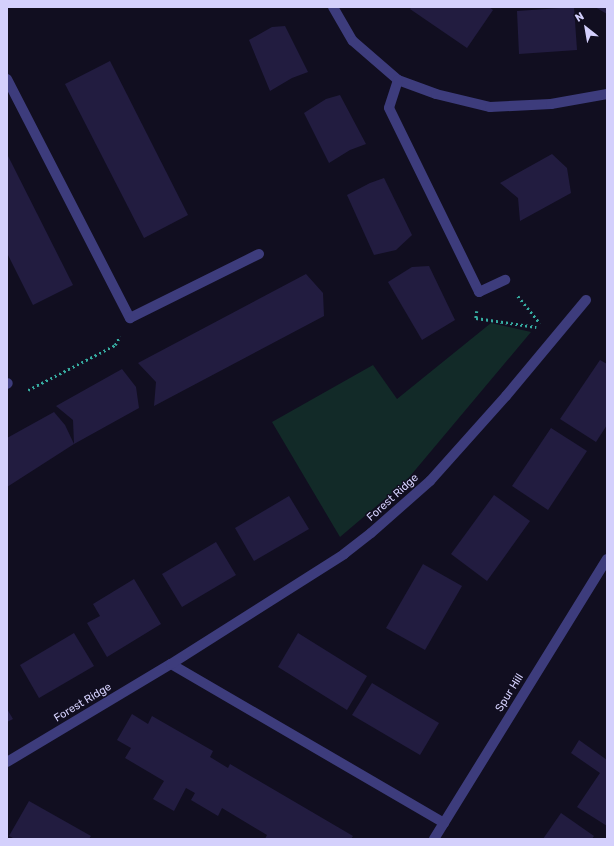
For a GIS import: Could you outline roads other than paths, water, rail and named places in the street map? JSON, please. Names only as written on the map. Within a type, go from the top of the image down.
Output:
[{"type":"street","points":[[332,7],[353,41],[398,80],[436,94],[490,107],[551,104],[607,94]]},
{"type":"street","points":[[7,79],[130,318],[259,254]]},
{"type":"street","points":[[398,80],[388,108],[478,292],[505,280]]},
{"type":"street","name":"Forest Ridge","points":[[7,762],[171,664],[344,554],[372,533],[430,481],[506,396],[586,300]]},
{"type":"street","name":"Spur Hill","points":[[434,839],[607,559]]},
{"type":"street","points":[[171,664],[444,824]]}]
